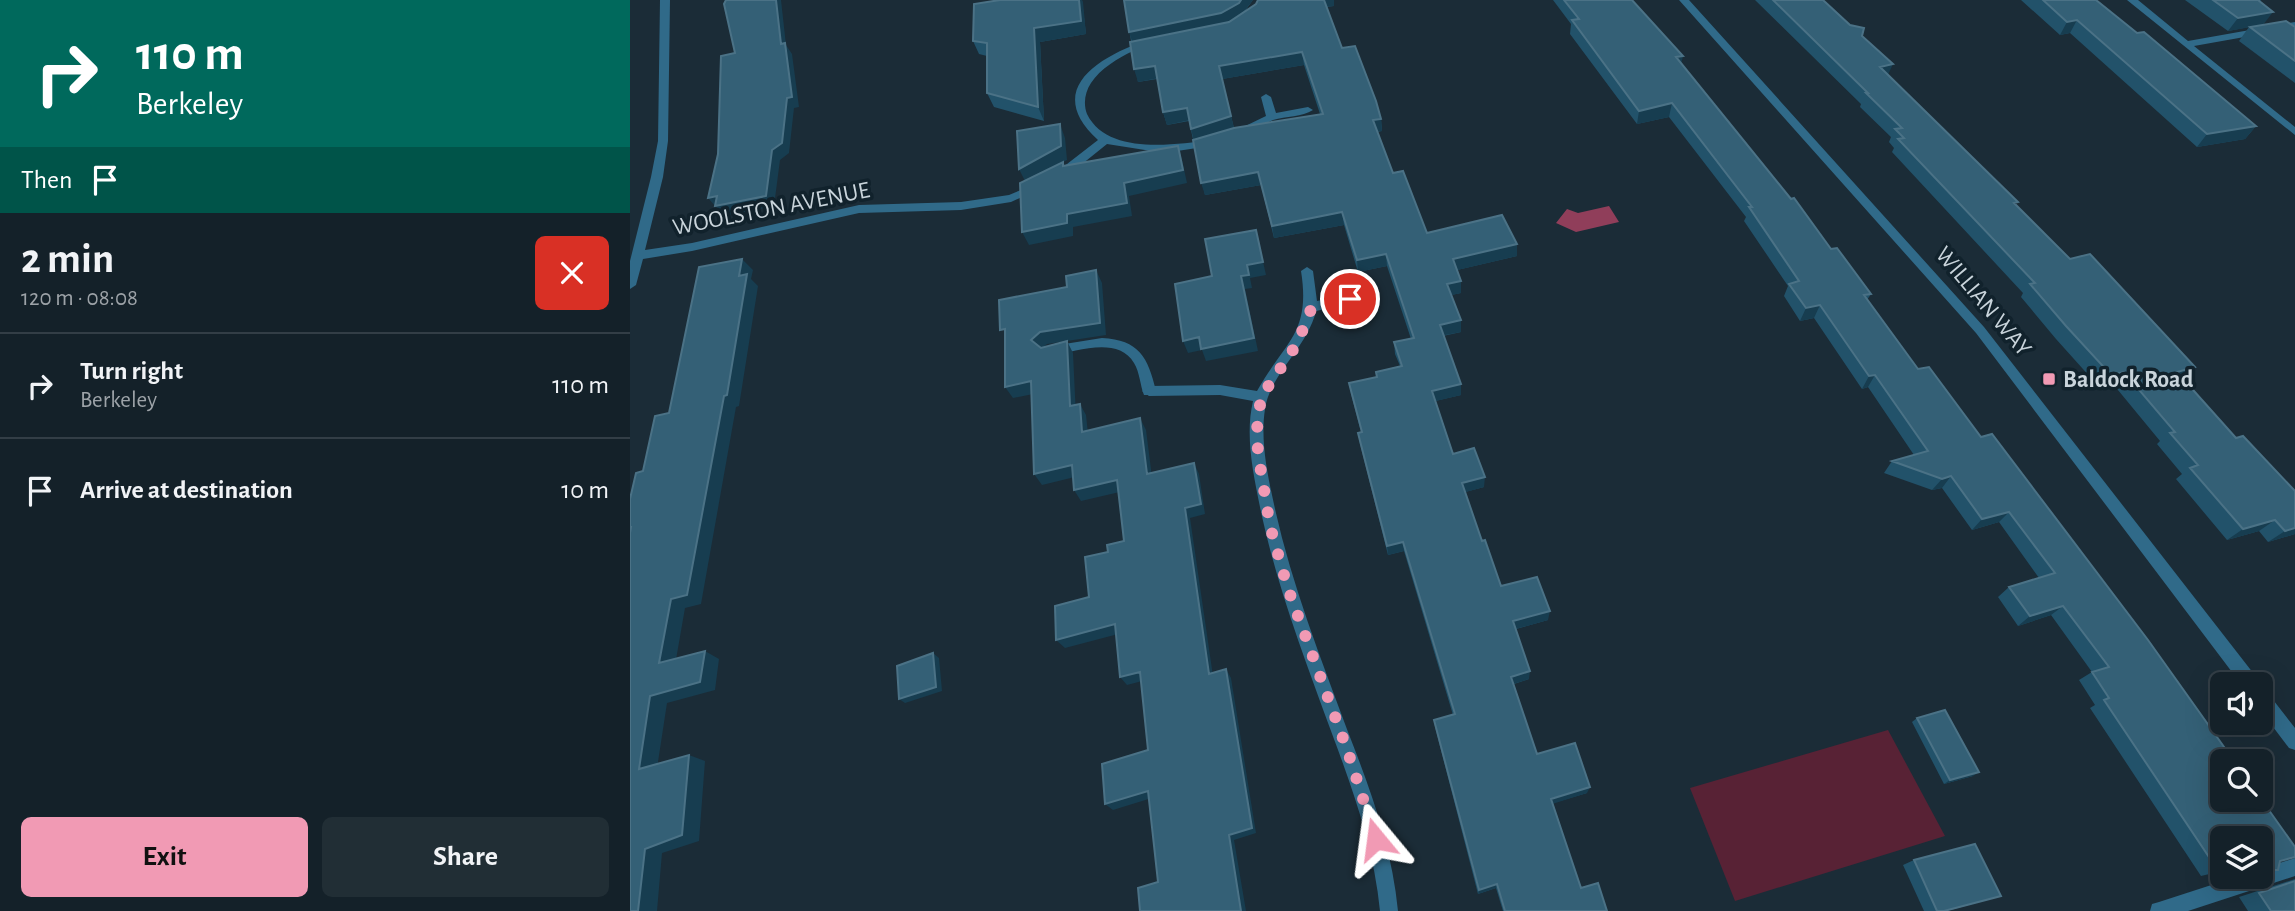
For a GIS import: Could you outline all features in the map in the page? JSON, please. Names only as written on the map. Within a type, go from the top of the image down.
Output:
[{"type":"street","points":[[630,285],[657,177],[663,141],[665,0]]},
{"type":"street","name":"WILLIAN WAY","points":[[1684,0],[1980,330],[2242,672]]},
{"type":"street","points":[[2132,0],[2295,132]]},
{"type":"street","points":[[2186,44],[2295,25]]},
{"type":"street","points":[[1160,40],[1144,43],[1119,54],[1086,80],[1078,101],[1079,111],[1093,132],[1105,140],[1155,149],[1191,148],[1226,139],[1272,117],[1308,110]]},
{"type":"street","points":[[1266,97],[1272,117]]},
{"type":"street","name":"WOOLSTON AVENUE","points":[[638,255],[692,247],[859,209],[961,206],[1011,198],[1056,178],[1105,140]]},
{"type":"street","points":[[1307,271],[1312,307],[1297,344],[1261,397],[1257,429],[1270,526],[1288,589],[1370,818],[1387,881],[1389,911]]},
{"type":"street","points":[[1312,307],[1350,299]]},
{"type":"street","points":[[1047,352],[1105,341],[1129,348],[1146,367],[1149,391],[1220,390],[1261,397]]},
{"type":"street","points":[[2273,714],[2295,742]]},
{"type":"street","points":[[2159,911],[2295,867]]},
{"type":"shaded area","points":[[1609,206],[1619,222],[1576,232],[1556,223],[1567,209],[1578,213]]},
{"type":"shaded area","points":[[1888,730],[1945,836],[1735,901],[1690,788]]},
{"type":"building","points":[[726,0],[776,0],[781,44],[785,43],[792,97],[787,98],[782,143],[772,150],[766,196],[715,206],[717,196],[708,198],[718,154],[721,56],[735,53],[724,4]]},
{"type":"building","points":[[1000,0],[1079,0],[1081,21],[1034,28],[1038,107],[987,93],[987,43],[973,41],[974,4]]},
{"type":"building","points":[[1124,0],[1241,0],[1221,13],[1129,32]]},
{"type":"building","points":[[1258,0],[1324,0],[1342,48],[1355,46],[1376,101],[1381,119],[1373,120],[1393,173],[1403,171],[1427,233],[1502,215],[1517,244],[1453,259],[1461,281],[1447,284],[1461,320],[1440,325],[1461,384],[1432,391],[1453,454],[1474,448],[1485,477],[1462,483],[1501,586],[1537,577],[1550,611],[1513,621],[1530,671],[1511,677],[1537,754],[1575,743],[1590,787],[1551,799],[1581,888],[1598,883],[1607,911],[1505,911],[1497,884],[1479,890],[1434,720],[1455,714],[1403,542],[1387,546],[1358,433],[1362,432],[1349,383],[1377,377],[1376,372],[1402,366],[1394,342],[1414,338],[1386,254],[1357,260],[1342,212],[1272,226],[1258,172],[1201,183],[1193,140],[1234,128],[1323,114],[1302,52],[1219,66],[1231,116],[1191,129],[1187,108],[1163,112],[1155,66],[1134,69],[1130,42],[1229,22]]},
{"type":"building","points":[[1564,0],[1632,0],[1683,56],[1676,57],[1791,199],[1794,198],[1831,249],[1837,248],[1871,294],[1864,295],[1918,369],[1929,367],[1981,437],[1992,434],[2148,640],[2210,727],[2210,735],[2216,735],[2225,749],[2210,749],[2210,812],[2270,812],[2295,847],[2295,857],[2280,861],[2278,870],[2273,870],[2273,826],[2210,826],[2210,859],[2104,700],[2109,698],[2092,672],[2109,667],[2063,606],[2030,616],[2009,587],[2055,573],[2009,512],[1982,519],[1951,476],[1942,479],[1892,461],[1928,451],[1875,375],[1869,376],[1820,305],[1806,308],[1789,284],[1799,281],[1749,207],[1752,207],[1672,103],[1639,111],[1572,20],[1579,19]]},
{"type":"building","points":[[1773,0],[1823,0],[1850,25],[1864,28],[1862,36],[1893,64],[1880,67],[2018,202],[2014,203],[2070,259],[2090,254],[2195,367],[2177,372],[2236,438],[2243,436],[2295,491],[2295,528],[2285,531],[2275,520],[2243,529],[2190,468],[2198,465],[2170,433],[2175,432],[2124,372],[2111,375],[2030,284],[2035,283],[1898,139],[1904,138],[1895,129],[1902,128]]},
{"type":"building","points":[[2043,0],[2096,0],[2137,33],[2144,32],[2256,126],[2207,134],[2077,20],[2067,22]]},
{"type":"building","points":[[2213,0],[2258,0],[2273,12],[2238,18]]},
{"type":"building","points":[[2286,21],[2295,27],[2295,61],[2250,27]]},
{"type":"building","points":[[1060,124],[1061,146],[1019,169],[1017,131]]},
{"type":"building","points":[[1178,146],[1183,170],[1124,183],[1127,203],[1067,214],[1067,223],[1022,232],[1020,183],[1063,162],[1063,166]]},
{"type":"building","points":[[1256,230],[1263,262],[1247,265],[1249,275],[1241,276],[1254,338],[1201,349],[1199,337],[1183,341],[1175,284],[1212,276],[1205,239]]},
{"type":"building","points":[[742,259],[739,276],[747,274],[727,395],[724,396],[687,595],[671,599],[659,663],[705,651],[700,682],[650,696],[639,769],[689,755],[682,835],[645,849],[638,911],[630,911],[630,499],[636,473],[643,471],[655,416],[669,413],[699,267]]},
{"type":"building","points":[[1096,270],[1100,323],[1040,332],[1031,340],[1041,348],[1067,341],[1070,406],[1080,404],[1082,432],[1140,418],[1147,474],[1194,463],[1201,504],[1185,508],[1209,674],[1226,669],[1252,828],[1229,835],[1241,911],[1140,911],[1138,888],[1158,882],[1148,791],[1105,804],[1102,764],[1148,750],[1140,672],[1120,677],[1115,624],[1056,640],[1055,606],[1089,597],[1085,557],[1108,552],[1107,545],[1124,541],[1117,480],[1074,490],[1072,465],[1034,474],[1031,381],[1005,387],[1005,329],[1000,330],[999,300],[1067,287],[1066,276]]},
{"type":"building","points":[[933,653],[936,687],[899,699],[897,666]]},
{"type":"building","points":[[1945,710],[1979,772],[1950,780],[1917,718]]},
{"type":"building","points":[[1975,844],[2001,896],[1937,911],[1914,860]]},
{"type":"building","points":[[2295,881],[2295,911],[2271,911],[2259,893]]},
{"type":"place","name":"Baldock Road","points":[[2049,379]]},
{"type":"route","points":[[1350,299],[1312,307],[1297,344],[1261,397],[1257,429],[1258,453],[1270,526],[1288,589],[1347,749],[1376,839]]}]
